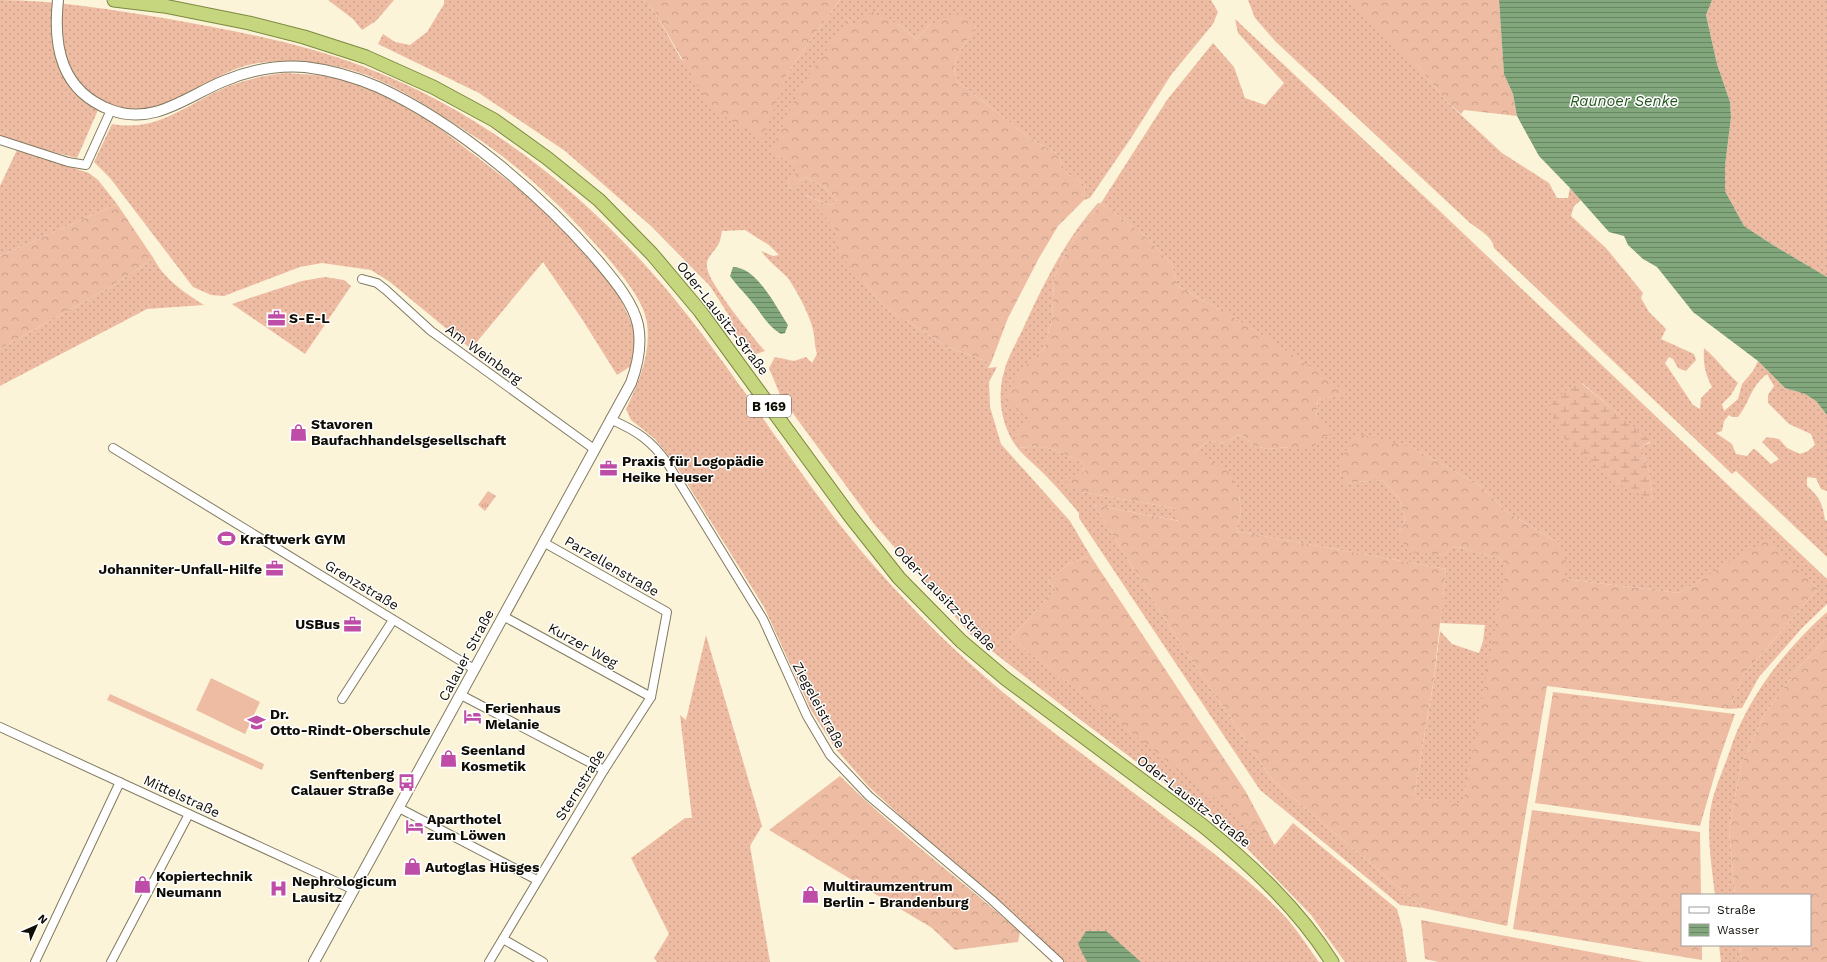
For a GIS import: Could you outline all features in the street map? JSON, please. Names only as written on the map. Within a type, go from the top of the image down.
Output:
[{"type":"highway","name":"Oder-Lausitz-Straße","points":[[114,0],[164,6],[249,23],[304,37],[366,57],[433,87],[487,117],[547,158],[599,200],[652,254],[700,312],[850,516],[899,578],[961,641],[1006,679],[1228,846],[1276,891],[1303,921],[1332,962]]},
{"type":"street","name":"Calauer Straße","points":[[58,0],[56,21],[57,44],[63,65],[73,83],[86,96],[96,103],[111,110],[136,115],[159,112],[185,101],[222,81],[254,70],[285,67],[329,71],[357,79],[379,88],[435,119],[500,166],[528,189],[588,249],[623,294],[634,313],[638,326],[639,354],[630,382],[400,808],[314,962]]},
{"type":"street","points":[[0,140],[68,162],[86,165],[111,110]]},
{"type":"street","name":"Am Weinberg","points":[[362,279],[377,284],[386,290],[431,331],[594,449]]},
{"type":"street","name":"Ziegeleistraße","points":[[610,419],[635,430],[651,442],[668,464],[763,619],[807,716],[830,755],[869,796],[992,900],[1059,962]]},
{"type":"street","name":"Grenzstraße","points":[[113,448],[474,669]]},
{"type":"street","name":"Parzellenstraße","points":[[543,542],[667,612]]},
{"type":"street","name":"Sternstraße","points":[[489,962],[604,770],[651,697],[667,612]]},
{"type":"street","name":"Kurzer Weg","points":[[503,616],[651,697]]},
{"type":"street","points":[[342,699],[394,620]]},
{"type":"street","points":[[461,695],[604,770]]},
{"type":"street","name":"Mittelstraße","points":[[0,727],[354,890]]},
{"type":"street","points":[[35,962],[120,782]]},
{"type":"street","points":[[400,808],[537,880]]},
{"type":"street","points":[[111,962],[189,814]]},
{"type":"street","points":[[503,938],[542,962]]},
{"type":"green space","points":[[0,0],[21,0],[106,9],[244,33],[318,51],[367,68],[415,89],[461,113],[505,141],[547,172],[586,206],[624,242],[659,280],[711,346],[800,471],[850,538],[892,586],[922,617],[952,647],[1004,693],[1218,857],[1263,894],[1289,921],[1319,962],[1059,962],[869,787],[835,748],[811,710],[764,607],[675,464],[655,439],[631,420],[626,409],[643,368],[646,357],[648,334],[645,314],[636,296],[606,256],[567,214],[524,174],[488,146],[417,100],[374,78],[344,68],[291,61],[262,62],[238,68],[223,74],[181,97],[151,107],[126,109],[102,101],[77,158],[0,139]]},
{"type":"green space","points":[[328,0],[394,0],[376,21],[362,30],[353,19]]},
{"type":"green space","points":[[444,0],[643,0],[655,12],[681,59],[762,138],[787,74],[840,0],[1211,0],[1218,12],[1213,24],[1171,75],[1131,138],[1090,198],[1084,200],[1085,185],[1068,174],[1056,153],[1031,139],[957,81],[954,69],[958,55],[976,26],[931,24],[916,39],[898,24],[853,26],[848,20],[779,156],[802,168],[788,181],[790,189],[805,177],[823,186],[837,200],[830,205],[805,195],[832,224],[863,280],[883,306],[948,347],[991,363],[988,368],[997,367],[989,382],[990,407],[1001,444],[1070,521],[1090,555],[1067,565],[1048,581],[1056,589],[1011,638],[1275,845],[1293,823],[1397,909],[1402,927],[1407,962],[1345,962],[1311,915],[1234,835],[1078,718],[970,634],[874,524],[781,397],[769,368],[775,357],[794,361],[806,357],[812,363],[817,354],[813,329],[798,294],[787,277],[761,251],[773,256],[779,255],[769,245],[745,230],[722,231],[718,246],[709,257],[707,263],[709,275],[715,285],[742,323],[765,351],[751,356],[732,330],[730,317],[710,286],[651,226],[565,151],[479,93],[378,44],[383,34],[395,42],[410,45],[427,32],[444,4]]},
{"type":"green space","points":[[643,0],[840,0],[787,74],[763,139],[711,109],[655,12]]},
{"type":"green space","points":[[1248,0],[1350,0],[1420,69],[1446,101],[1502,153],[1549,183],[1557,198],[1568,198],[1570,188],[1581,200],[1574,206],[1571,216],[1606,248],[1643,293],[1641,298],[1649,312],[1666,329],[1661,339],[1694,354],[1696,360],[1686,371],[1678,368],[1673,359],[1669,357],[1665,363],[1693,405],[1700,409],[1701,398],[1712,387],[1705,368],[1704,348],[1738,383],[1731,395],[1722,404],[1724,411],[1738,399],[1742,384],[1753,371],[1758,361],[1785,388],[1805,394],[1816,401],[1827,415],[1827,491],[1821,489],[1816,478],[1807,477],[1807,486],[1820,501],[1825,520],[1827,521],[1827,557],[1736,471],[1732,474],[1494,248],[1488,237],[1470,223],[1276,42],[1255,18]],"holes":[[[1767,374],[1774,386],[1768,395],[1768,403],[1789,424],[1811,434],[1815,445],[1808,451],[1800,454],[1787,448],[1779,439],[1767,437],[1762,442],[1779,459],[1771,464],[1753,449],[1747,456],[1736,454],[1732,444],[1716,433],[1722,431],[1724,421],[1729,415],[1732,417],[1738,417],[1757,384]]]},
{"type":"green space","points":[[1350,0],[1499,0],[1504,73],[1513,94],[1517,116],[1464,110],[1461,114],[1446,101],[1420,69],[1382,34]]},
{"type":"green space","points":[[1712,0],[1827,0],[1827,277],[1744,226],[1725,191],[1725,166],[1731,117],[1730,102],[1717,64],[1706,15]]},
{"type":"green space","points":[[961,11],[976,26],[958,55],[954,69],[957,81],[1031,139],[1056,153],[1068,174],[1085,185],[1084,200],[1058,226],[1039,258],[1008,318],[991,363],[948,347],[883,306],[863,280],[836,252],[838,236],[832,224],[804,195],[830,205],[837,200],[823,186],[805,177],[790,189],[788,181],[801,168],[770,152],[802,85],[848,20],[853,26],[873,12],[898,24],[916,39],[931,24]]},
{"type":"green space","points":[[1235,19],[1827,579],[1827,604],[1803,627],[1759,677],[1742,708],[1729,709],[1744,674],[1818,589],[1769,539],[1679,593],[1564,579],[1559,543],[1507,512],[1481,486],[1411,447],[1345,483],[1382,480],[1399,498],[1405,519],[1399,535],[1429,553],[1444,555],[1454,546],[1501,559],[1507,568],[1463,804],[1414,798],[1434,679],[1440,631],[1452,644],[1479,653],[1483,641],[1485,625],[1440,623],[1446,569],[1236,531],[1241,511],[1239,494],[1195,451],[1209,441],[1225,443],[1241,434],[1254,446],[1268,449],[1289,447],[1316,419],[1318,400],[1346,393],[1264,336],[1178,286],[1171,263],[1143,234],[1101,203],[1167,100],[1213,43],[1234,67],[1245,98],[1265,105],[1284,83],[1238,33]],"holes":[[[1581,382],[1651,442],[1641,447],[1649,472],[1653,500]]]},
{"type":"green space","points":[[286,73],[329,76],[364,86],[386,96],[434,124],[528,196],[561,228],[618,294],[633,326],[635,340],[631,366],[617,375],[582,319],[543,262],[471,349],[390,282],[371,270],[322,263],[300,267],[224,296],[211,295],[193,287],[110,178],[94,162],[112,124],[129,126],[159,120],[229,86],[243,81]]},
{"type":"green space","points":[[17,150],[89,173],[98,180],[117,204],[0,256],[0,186]]},
{"type":"green space","points":[[1098,203],[1101,203],[1068,248],[1054,277],[1052,320],[1044,348],[1022,370],[1031,421],[1018,448],[1038,446],[1057,450],[1081,462],[1085,472],[1081,492],[1174,508],[1180,521],[1094,505],[1178,640],[1273,781],[1423,908],[1400,905],[1260,790],[1079,518],[1079,513],[1020,451],[1012,440],[1009,434],[1001,403],[1001,387],[1005,367],[1037,299],[1064,249]]},
{"type":"green space","points":[[1101,203],[1143,234],[1171,263],[1178,286],[1264,336],[1347,393],[1318,400],[1316,419],[1333,432],[1312,447],[1268,449],[1254,446],[1241,434],[1225,443],[1209,441],[1195,451],[1229,472],[1239,494],[1241,511],[1236,531],[1446,569],[1434,678],[1414,798],[1463,803],[1506,567],[1501,559],[1454,546],[1444,555],[1408,552],[1399,535],[1405,519],[1399,498],[1382,480],[1345,483],[1338,461],[1359,434],[1411,447],[1481,486],[1507,512],[1559,543],[1567,564],[1564,579],[1679,593],[1769,538],[1818,589],[1744,674],[1729,709],[1547,686],[1507,926],[1423,908],[1273,781],[1178,640],[1094,505],[1179,521],[1174,508],[1081,492],[1064,484],[1073,475],[1085,472],[1081,462],[1057,450],[1038,446],[1018,448],[1016,433],[1031,421],[1004,398],[1022,369],[1044,348],[1052,320],[1054,277],[1068,248]]},
{"type":"green space","points":[[117,204],[154,259],[105,290],[0,349],[0,256]]},
{"type":"green space","points":[[154,259],[169,279],[204,305],[147,309],[0,386],[0,349],[105,290]]},
{"type":"green space","points":[[325,277],[344,280],[351,286],[305,354],[232,304],[302,281]]},
{"type":"green space","points":[[1580,382],[1651,441],[1641,447],[1649,472],[1653,500],[1611,481],[1561,435],[1549,407],[1566,390]]},
{"type":"green space","points":[[488,491],[496,496],[485,511],[478,505]]},
{"type":"green space","points":[[1090,555],[1246,792],[1275,846],[1011,638],[1056,589],[1048,581],[1067,565]]},
{"type":"green space","points":[[1827,612],[1827,638],[1797,669],[1764,715],[1741,765],[1729,830],[1735,894],[1715,894],[1709,844],[1710,813],[1712,800],[1735,736],[1747,711],[1766,680],[1801,637]]},
{"type":"green space","points":[[706,635],[762,826],[750,846],[770,962],[657,962],[654,958],[669,934],[631,858],[685,818],[692,818],[680,715],[686,720]]},
{"type":"green space","points":[[1827,638],[1827,962],[1742,962],[1740,946],[1811,946],[1811,894],[1735,894],[1729,830],[1741,765],[1764,715],[1797,669]]},
{"type":"green space","points":[[211,678],[260,702],[245,734],[196,710]]},
{"type":"green space","points":[[1553,692],[1735,714],[1719,760],[1700,826],[1535,803]]},
{"type":"green space","points":[[110,694],[264,764],[262,770],[107,700]]},
{"type":"green space","points":[[840,776],[883,817],[1020,932],[1018,942],[955,950],[932,928],[769,830]]},
{"type":"green space","points":[[1532,810],[1700,832],[1701,894],[1681,894],[1681,946],[1702,946],[1702,960],[1513,929]]},
{"type":"green space","points":[[1421,920],[1644,962],[1439,962],[1425,959]]},
{"type":"green space","points":[[1719,946],[1740,946],[1742,962],[1721,962]]},
{"type":"water","name":"Raunoer Senke","points":[[1499,0],[1712,0],[1706,15],[1717,64],[1730,102],[1731,117],[1725,166],[1725,191],[1744,226],[1827,277],[1827,415],[1816,401],[1805,394],[1785,388],[1758,361],[1693,312],[1657,267],[1643,259],[1628,245],[1624,236],[1609,232],[1539,156],[1517,116],[1513,94],[1504,74]]},
{"type":"water","points":[[733,267],[742,269],[750,274],[765,289],[788,325],[785,333],[781,334],[776,331],[764,319],[755,305],[733,280],[730,276]]},
{"type":"water","points":[[1086,931],[1106,931],[1141,962],[1087,962],[1078,944]]},
{"type":"place","name":"S-E-L","points":[[276,318]]},
{"type":"place","name":"Stavoren Baufachhandelsgesellschaft","points":[[298,432]]},
{"type":"place","name":"Praxis für Logopädie Heike Heuser","points":[[609,469]]},
{"type":"place","name":"Kraftwerk GYM","points":[[227,539]]},
{"type":"place","name":"Johanniter-Unfall-Hilfe","points":[[275,569]]},
{"type":"place","name":"USBus","points":[[353,624]]},
{"type":"place","name":"Ferienhaus Melanie","points":[[472,716]]},
{"type":"place","name":"Dr. Otto-Rindt-Oberschule","points":[[257,722]]},
{"type":"place","name":"Seenland Kosmetik","points":[[448,758]]},
{"type":"place","name":"Senftenberg Calauer Straße","points":[[407,782]]},
{"type":"place","name":"Aparthotel zum Löwen","points":[[414,827]]},
{"type":"place","name":"Autoglas Hüsges","points":[[412,867]]},
{"type":"place","name":"Kopiertechnik Neumann","points":[[143,884]]},
{"type":"place","name":"Nephrologicum Lausitz","points":[[279,889]]},
{"type":"place","name":"Multiraumzentrum Berlin - Brandenburg","points":[[810,894]]}]
